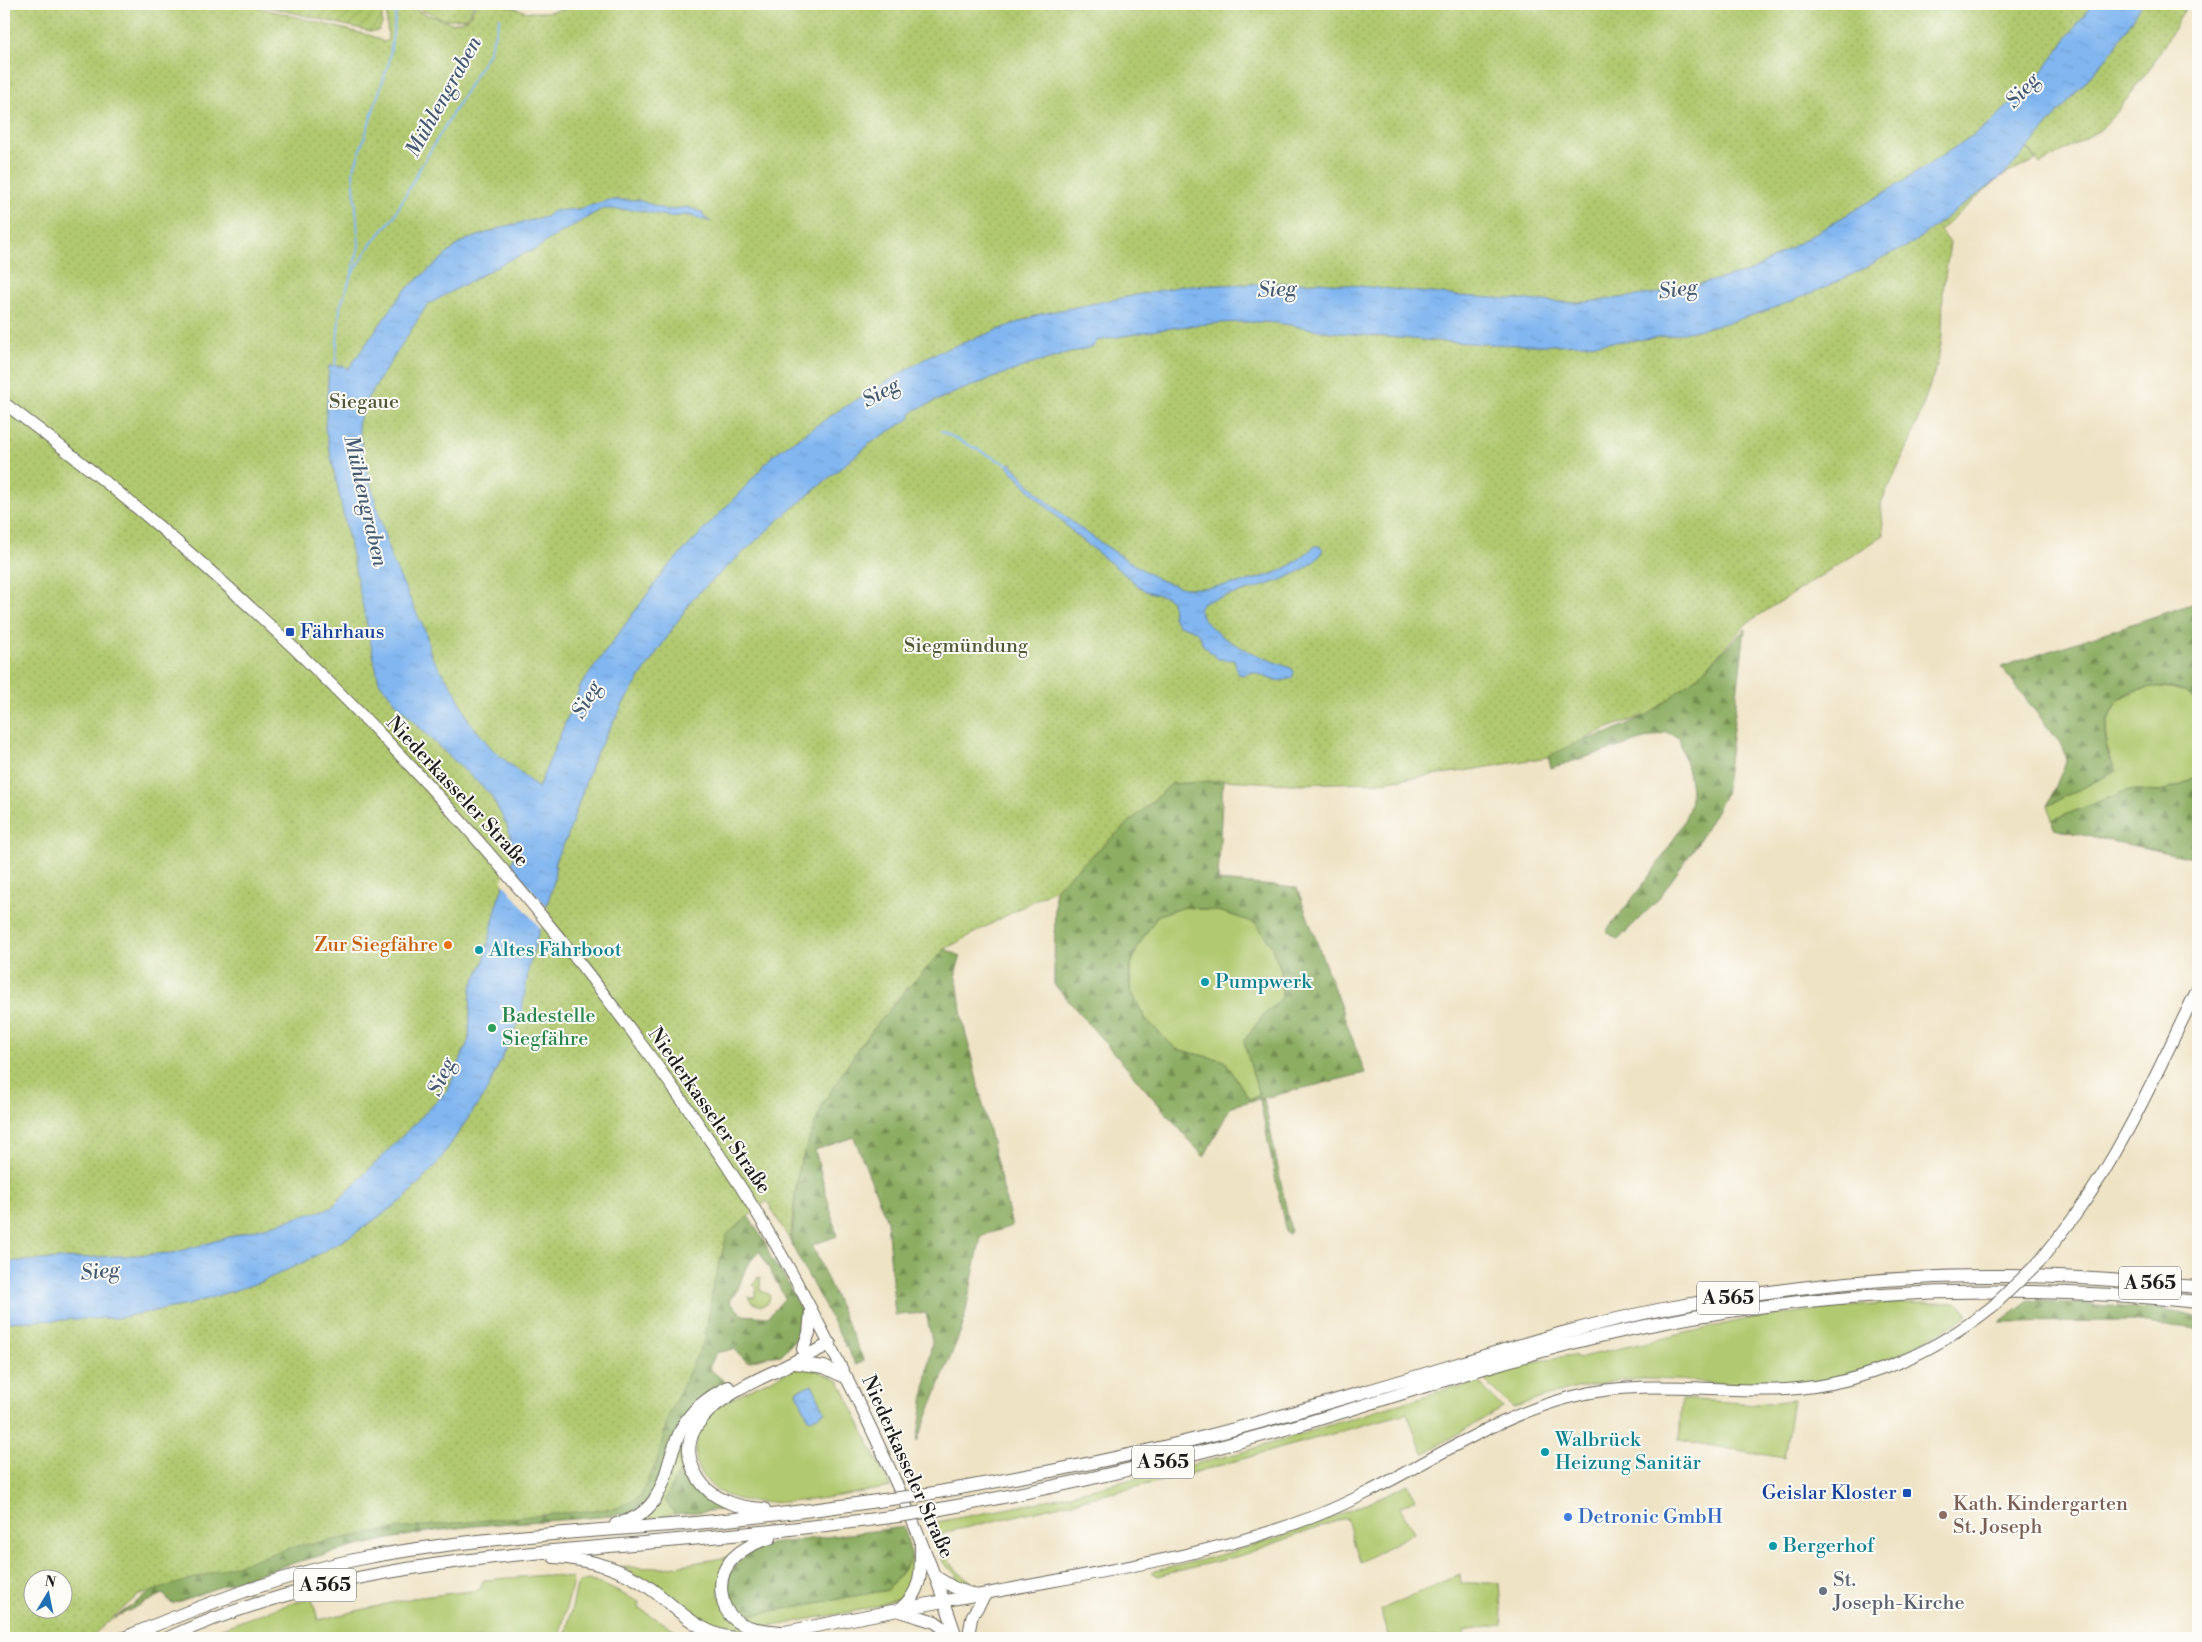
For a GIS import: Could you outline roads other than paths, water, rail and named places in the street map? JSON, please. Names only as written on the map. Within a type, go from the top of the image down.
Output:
[{"type":"highway","name":"A 565","points":[[124,1638],[270,1582],[334,1565],[477,1540],[821,1510],[892,1500],[1038,1474],[1198,1438],[1366,1392],[1510,1346],[1598,1322],[1736,1296],[1842,1284],[1988,1276],[2101,1279],[2198,1287]]},
{"type":"highway","name":"A 565","points":[[168,1638],[234,1612],[318,1587],[404,1568],[489,1557],[801,1529],[924,1512],[1022,1495],[1131,1470],[1303,1424],[1512,1360],[1600,1336],[1680,1320],[1840,1298],[1908,1293],[2078,1293],[2198,1302]]},
{"type":"highway","points":[[803,1349],[809,1333],[811,1311]]},
{"type":"highway","points":[[579,1532],[626,1522],[638,1516],[651,1504],[661,1490],[683,1426],[691,1413],[707,1398],[803,1349],[828,1341]]},
{"type":"highway","points":[[821,1510],[747,1508],[725,1501],[710,1492],[698,1479],[689,1456],[694,1430],[712,1407],[734,1391],[792,1363],[828,1341]]},
{"type":"highway","points":[[792,1363],[824,1367],[847,1378]]},
{"type":"highway","points":[[781,1632],[755,1629],[734,1620],[723,1605],[721,1580],[728,1563],[735,1554],[753,1543],[801,1529]]},
{"type":"highway","points":[[898,1610],[908,1602],[919,1584],[921,1578],[921,1543]]},
{"type":"highway","points":[[489,1557],[568,1558],[613,1568],[648,1587],[690,1621],[706,1630],[735,1638]]},
{"type":"highway","points":[[758,1638],[944,1601]]},
{"type":"highway","points":[[898,1610],[935,1622],[957,1638]]},
{"type":"main road","name":"Niederkasseler Straße","points":[[4,403],[59,444],[184,547],[322,676],[413,768],[469,830],[585,968],[689,1109],[760,1218],[828,1341],[894,1476],[935,1576],[957,1638]]},
{"type":"main road","points":[[944,1601],[1180,1556],[1268,1533],[1358,1497],[1515,1416],[1577,1395],[1615,1388],[1655,1386],[1765,1390],[1803,1388],[1841,1382],[1881,1371],[1931,1348],[1993,1306],[2039,1262],[2075,1216],[2106,1168],[2131,1123],[2198,988]]},
{"type":"main road","points":[[935,1576],[953,1586],[981,1595]]},
{"type":"main road","points":[[968,1638],[972,1616],[981,1595]]},
{"type":"water","name":"Sieg","points":[[2092,4],[2142,4],[2114,49],[2007,172],[1906,248],[1890,254],[1829,286],[1768,310],[1718,325],[1667,336],[1615,342],[1547,345],[1444,341],[1331,332],[1263,322],[1221,323],[1180,327],[1097,341],[1093,347],[1002,374],[915,410],[911,414],[911,418],[872,442],[783,516],[693,598],[626,699],[594,757],[567,838],[556,858],[554,881],[529,966],[521,1017],[486,1092],[437,1164],[403,1200],[351,1236],[304,1262],[261,1282],[188,1305],[116,1318],[4,1322],[4,1262],[173,1253],[331,1208],[448,1090],[469,1039],[471,988],[484,961],[498,900],[515,854],[507,825],[490,794],[432,740],[396,703],[379,682],[325,428],[329,366],[343,366],[348,369],[403,292],[461,242],[506,226],[546,217],[553,211],[578,209],[609,200],[638,200],[667,210],[687,207],[702,212],[705,218],[711,222],[687,215],[670,217],[637,210],[602,209],[536,249],[509,260],[427,305],[365,402],[358,425],[366,467],[391,558],[426,633],[431,656],[455,691],[469,721],[492,749],[538,788],[581,685],[665,570],[773,455],[838,411],[931,355],[1040,314],[1182,286],[1320,282],[1461,296],[1578,303],[1668,292],[1751,271],[1899,184],[1987,126],[2039,76]]},
{"type":"water","points":[[1011,463],[1043,497],[1078,526],[1156,578],[1181,587],[1220,586],[1270,575],[1285,569],[1315,546],[1320,546],[1323,549],[1316,560],[1304,569],[1270,584],[1203,602],[1199,610],[1214,630],[1226,638],[1252,653],[1291,668],[1294,672],[1292,678],[1280,681],[1252,672],[1244,675],[1238,674],[1234,660],[1218,659],[1202,644],[1201,638],[1196,631],[1179,625],[1173,618],[1172,601],[1167,597],[1145,591],[1076,535],[1008,467]]},
{"type":"water","points":[[812,1384],[825,1412],[809,1420],[796,1391]]},
{"type":"waterway","points":[[352,272],[359,246],[353,172],[389,62],[396,12]]},
{"type":"waterway","name":"Mühlengraben","points":[[335,367],[340,307],[351,276],[371,244],[393,218],[420,168],[488,54],[500,18]]},
{"type":"waterway","points":[[941,431],[1008,465]]},
{"type":"place","name":"Fährhaus","points":[[290,632]]},
{"type":"place","name":"Zur Siegfähre","points":[[448,945]]},
{"type":"place","name":"Altes Fährboot","points":[[479,950]]},
{"type":"place","name":"Pumpwerk","points":[[1205,982]]},
{"type":"place","name":"Badestelle Siegfähre","points":[[492,1028]]},
{"type":"place","name":"Walbrück Heizung Sanitär","points":[[1545,1452]]},
{"type":"place","name":"Geislar Kloster","points":[[1907,1493]]},
{"type":"place","name":"Kath. Kindergarten St. Joseph","points":[[1943,1515]]},
{"type":"place","name":"Detronic GmbH","points":[[1568,1517]]},
{"type":"place","name":"Bergerhof","points":[[1773,1546]]},
{"type":"place","name":"St. Joseph-Kirche","points":[[1823,1591]]},
{"type":"park label","name":"Siegaue","points":[[364,402]]},
{"type":"park label","name":"Siegmündung","points":[[966,646]]}]
